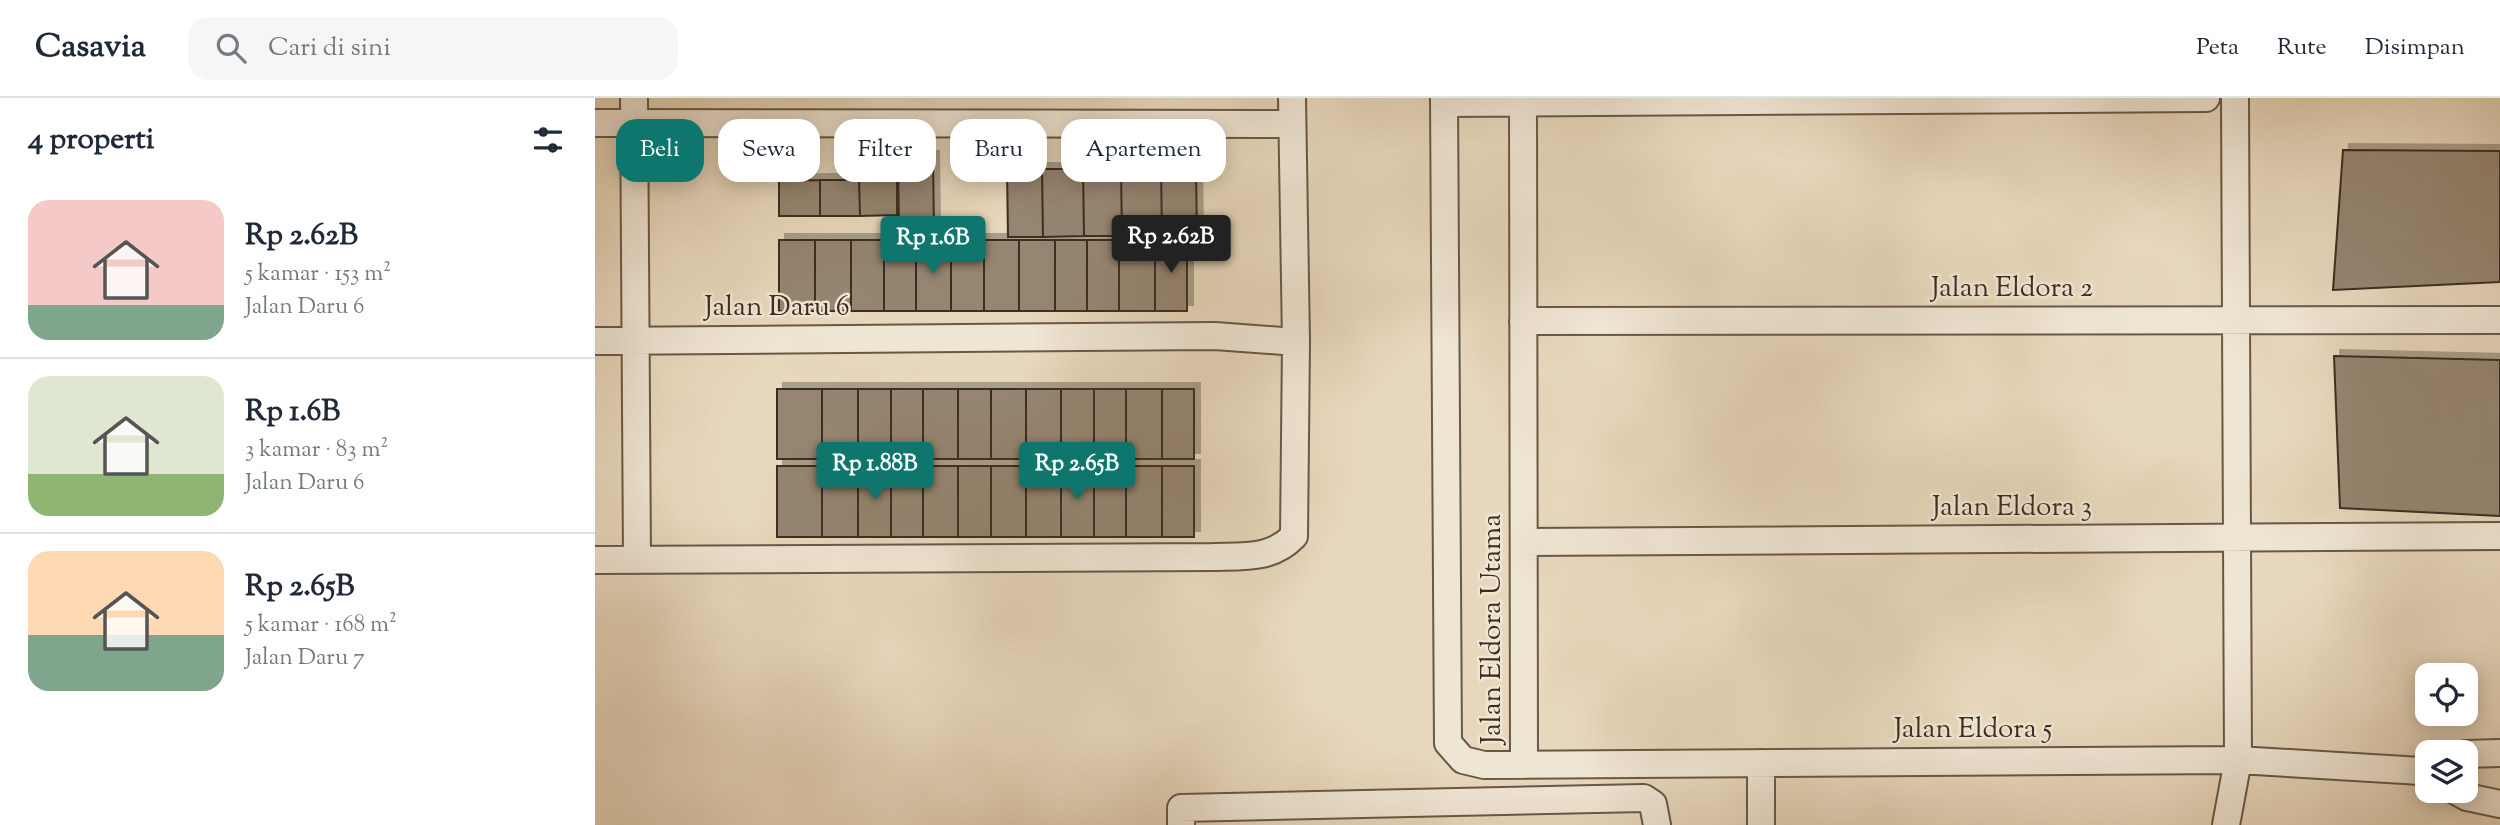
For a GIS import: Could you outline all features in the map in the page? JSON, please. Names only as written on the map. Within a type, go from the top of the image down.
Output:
[{"type":"street","points":[[1444,100],[2206,98]]},
{"type":"street","points":[[2226,825],[2238,760],[2235,98]]},
{"type":"street","name":"Jalan Eldora Utama","points":[[1444,100],[1448,743],[1463,760],[1484,765],[1524,765],[1523,100]]},
{"type":"street","points":[[634,111],[637,559]]},
{"type":"street","points":[[595,123],[634,111],[1292,111],[1296,342],[1294,536],[1283,547],[1266,555],[595,560]]},
{"type":"street","name":"Jalan Eldora 2","points":[[1523,321],[2500,320]]},
{"type":"street","name":"Jalan Daru 6","points":[[595,341],[1215,336],[1296,342]]},
{"type":"street","name":"Jalan Eldora 3","points":[[1524,542],[2500,536]]},
{"type":"street","points":[[2478,754],[2500,753]]},
{"type":"street","name":"Jalan Eldora 5","points":[[1524,765],[2238,760],[2415,770]]},
{"type":"street","points":[[1761,763],[1761,825]]},
{"type":"street","points":[[1181,825],[1181,808],[1644,798],[1653,804],[1657,825]]},
{"type":"street","points":[[2478,799],[2500,804]]},
{"type":"building","points":[[2343,150],[2500,151],[2500,282],[2333,290]]},
{"type":"building","points":[[1047,169],[1061,169],[1061,182],[1083,182],[1084,236],[1043,237],[1042,182],[1047,182]]},
{"type":"building","points":[[779,182],[820,182],[820,216],[779,216]]},
{"type":"building","points":[[820,182],[859,182],[860,216],[820,216]]},
{"type":"building","points":[[859,182],[897,182],[897,215],[860,216]]},
{"type":"building","points":[[898,182],[933,182],[934,229],[899,230]]},
{"type":"building","points":[[1007,182],[1042,182],[1043,237],[1008,237]]},
{"type":"building","points":[[1083,182],[1121,182],[1122,236],[1084,236]]},
{"type":"building","points":[[1121,182],[1161,182],[1162,236],[1122,236]]},
{"type":"building","points":[[1161,182],[1196,182],[1197,235],[1162,236]]},
{"type":"building","points":[[779,240],[815,240],[815,311],[779,311]]},
{"type":"building","points":[[815,240],[851,240],[851,311],[815,311]]},
{"type":"building","points":[[851,240],[884,240],[884,311],[851,311]]},
{"type":"building","points":[[884,240],[916,240],[916,311],[884,311]]},
{"type":"building","points":[[916,240],[951,240],[951,311],[916,311]]},
{"type":"building","points":[[951,240],[984,240],[984,311],[951,311]]},
{"type":"building","points":[[984,240],[1019,240],[1019,311],[984,311]]},
{"type":"building","points":[[1019,240],[1055,240],[1055,311],[1019,311]]},
{"type":"building","points":[[1055,240],[1087,240],[1087,311],[1055,311]]},
{"type":"building","points":[[1087,240],[1119,240],[1119,311],[1087,311]]},
{"type":"building","points":[[1119,240],[1155,240],[1155,311],[1119,311]]},
{"type":"building","points":[[1155,240],[1187,240],[1187,311],[1155,311]]},
{"type":"building","points":[[2334,356],[2500,360],[2500,516],[2340,508]]},
{"type":"building","points":[[777,389],[822,389],[822,459],[777,459]]},
{"type":"building","points":[[822,389],[858,389],[858,459],[822,459]]},
{"type":"building","points":[[858,389],[891,389],[891,459],[858,459]]},
{"type":"building","points":[[891,389],[923,389],[923,459],[891,459]]},
{"type":"building","points":[[923,389],[958,389],[958,459],[923,459]]},
{"type":"building","points":[[958,389],[991,389],[991,459],[958,459]]},
{"type":"building","points":[[991,389],[1026,389],[1026,459],[991,459]]},
{"type":"building","points":[[1026,389],[1061,389],[1061,459],[1026,459]]},
{"type":"building","points":[[1061,389],[1094,389],[1094,459],[1061,459]]},
{"type":"building","points":[[1094,389],[1126,389],[1126,459],[1094,459]]},
{"type":"building","points":[[1126,389],[1162,389],[1162,459],[1126,459]]},
{"type":"building","points":[[1162,389],[1194,389],[1194,459],[1162,459]]},
{"type":"building","points":[[777,466],[822,466],[822,537],[777,537]]},
{"type":"building","points":[[822,466],[858,466],[858,537],[822,537]]},
{"type":"building","points":[[858,466],[891,466],[891,537],[858,537]]},
{"type":"building","points":[[891,466],[923,466],[923,537],[891,537]]},
{"type":"building","points":[[923,466],[958,466],[958,537],[923,537]]},
{"type":"building","points":[[958,466],[991,466],[991,537],[958,537]]},
{"type":"building","points":[[991,466],[1026,466],[1026,537],[991,537]]},
{"type":"building","points":[[1026,466],[1061,466],[1061,537],[1026,537]]},
{"type":"building","points":[[1061,466],[1094,466],[1094,537],[1061,537]]},
{"type":"building","points":[[1094,466],[1126,466],[1126,537],[1094,537]]},
{"type":"building","points":[[1126,466],[1162,466],[1162,537],[1126,537]]},
{"type":"building","points":[[1162,466],[1194,466],[1194,537],[1162,537]]}]
